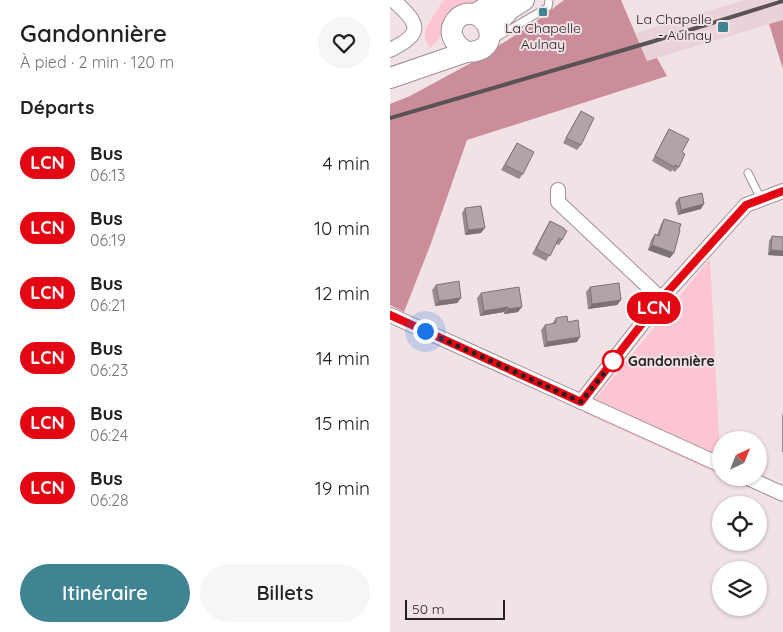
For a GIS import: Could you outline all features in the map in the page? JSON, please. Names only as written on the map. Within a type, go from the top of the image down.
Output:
[{"type":"main road","points":[[466,52],[452,38],[454,23],[461,16],[476,13],[498,0]]},
{"type":"main road","points":[[394,76],[483,48],[510,9],[524,0]]},
{"type":"main road","points":[[476,13],[488,24],[489,37]]},
{"type":"main road","points":[[394,76],[436,51],[452,31]]},
{"type":"street","points":[[390,50],[412,36],[415,31],[414,25],[403,9],[393,0]]},
{"type":"street","points":[[558,190],[558,202],[662,298]]},
{"type":"street","points":[[581,402],[662,298],[746,205],[783,191]]},
{"type":"street","points":[[390,316],[712,461]]},
{"type":"street","points":[[766,486],[783,494]]},
{"type":"lane","points":[[489,37],[502,35],[548,7],[549,0]]},
{"type":"lane","points":[[748,173],[761,200]]},
{"type":"shaded area","points":[[444,0],[484,0],[468,4],[443,30],[438,40],[430,48],[425,38],[425,32]]},
{"type":"shaded area","points":[[564,0],[621,0],[647,61],[657,58],[667,76],[467,140],[430,246],[404,312],[390,305],[390,104],[410,96],[471,63],[530,26]]},
{"type":"shaded area","points":[[744,0],[783,0],[783,20],[647,61],[636,33]]},
{"type":"shaded area","points":[[783,20],[783,69],[769,24]]},
{"type":"shaded area","points":[[710,259],[719,431],[712,431],[712,471],[584,413]]},
{"type":"building","points":[[581,111],[594,118],[581,145],[566,138]]},
{"type":"building","points":[[669,129],[689,139],[682,152],[685,154],[679,167],[675,165],[674,167],[655,156]]},
{"type":"building","points":[[517,143],[534,152],[523,174],[505,165]]},
{"type":"building","points":[[702,193],[704,204],[681,210],[679,198]]},
{"type":"building","points":[[481,206],[485,228],[468,230],[465,208]]},
{"type":"building","points":[[664,219],[681,224],[674,253],[652,245],[655,234],[659,236]]},
{"type":"building","points":[[550,221],[567,231],[562,240],[559,238],[550,256],[536,249]]},
{"type":"building","points":[[772,236],[783,237],[783,251],[771,250]]},
{"type":"building","points":[[459,281],[461,298],[439,301],[436,285]]},
{"type":"building","points":[[619,283],[621,300],[592,304],[590,287]]},
{"type":"building","points":[[519,287],[522,307],[484,311],[481,293]]},
{"type":"building","points":[[567,316],[568,322],[578,320],[580,337],[547,342],[545,325],[556,323],[556,318]]},
{"type":"railway","points":[[390,118],[651,42],[783,1]]},
{"type":"bus line","name":"LCN","points":[[390,315],[581,402],[662,298],[746,205],[783,191]]},
{"type":"place","name":"La Chapelle Aulnay","points":[[543,12]]},
{"type":"place","name":"La Chapelle - Aulnay","points":[[723,27]]},
{"type":"place","name":"Gandonnière","points":[[613,361]]},
{"type":"route","points":[[425,331],[581,402],[616,358],[613,361]]}]
